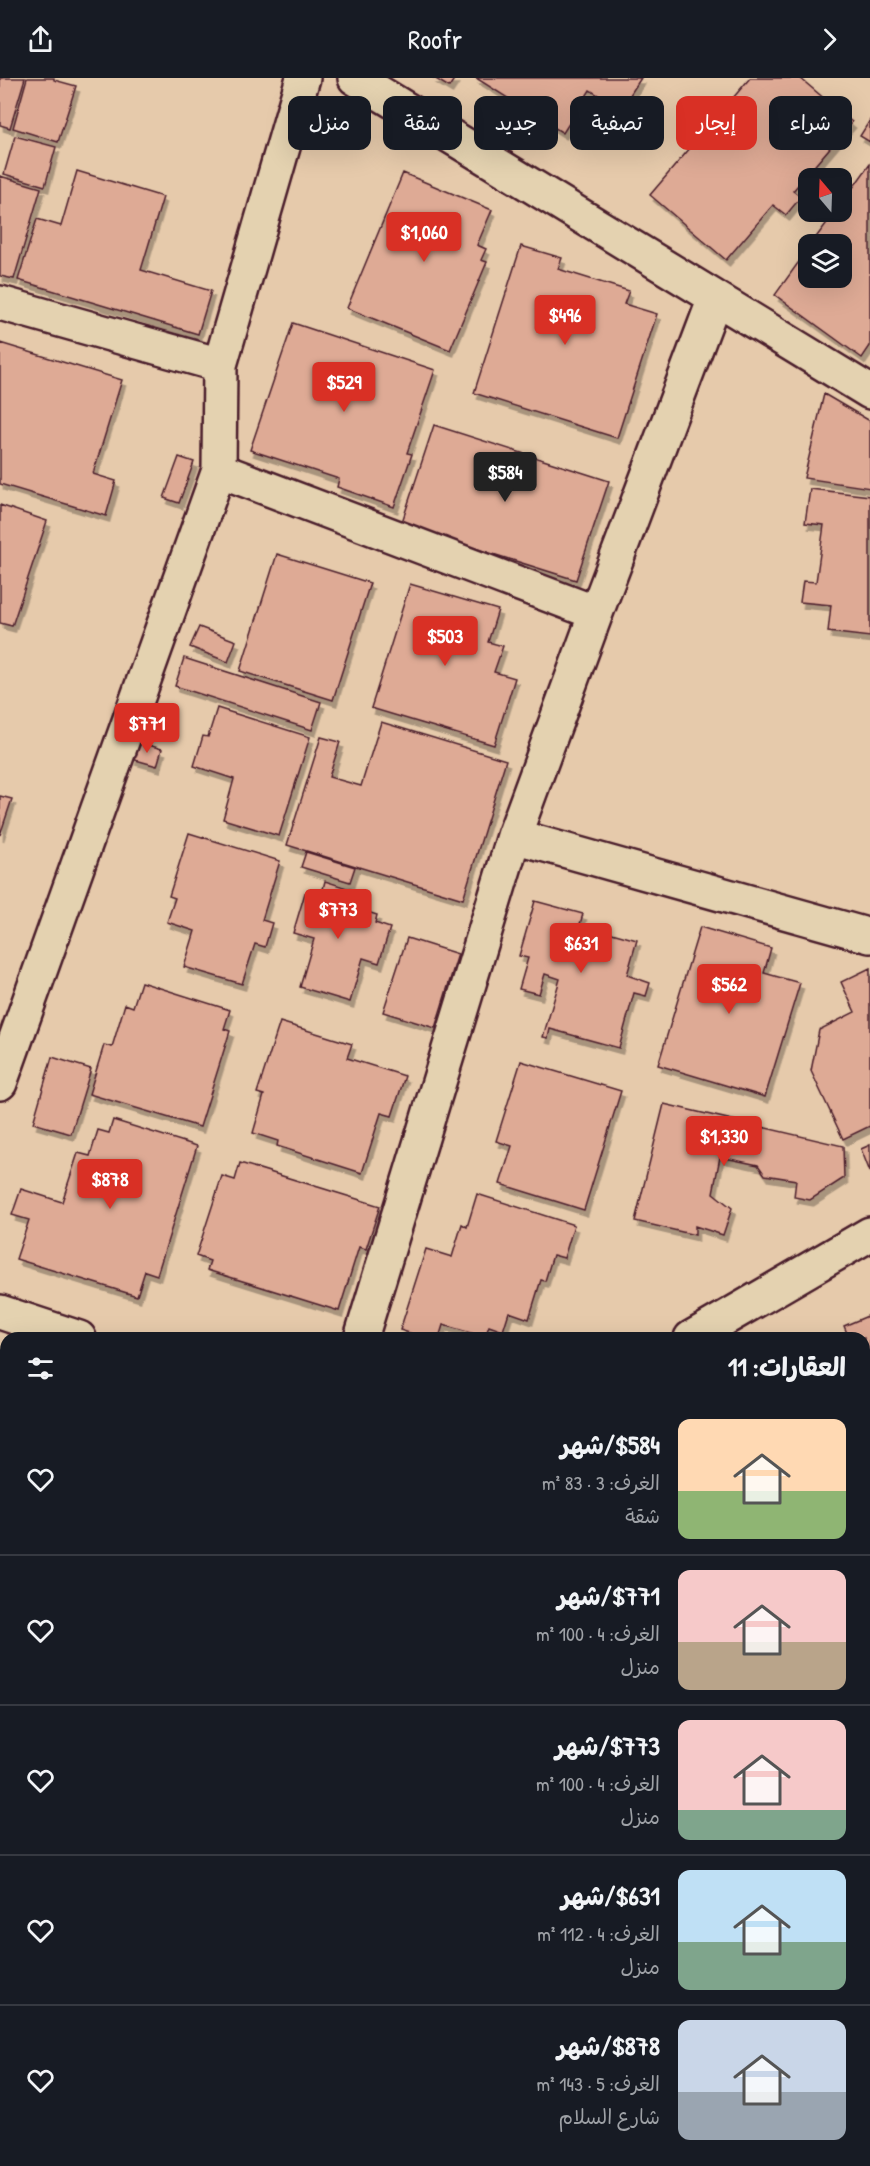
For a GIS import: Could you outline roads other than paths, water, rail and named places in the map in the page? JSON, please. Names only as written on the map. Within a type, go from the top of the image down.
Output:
[{"type":"street","points":[[0,1083],[219,470],[220,365],[303,78]]},
{"type":"street","points":[[355,78],[870,393]]},
{"type":"street","points":[[363,1332],[514,836],[715,298]]},
{"type":"street","points":[[0,303],[220,365]]},
{"type":"street","points":[[219,470],[596,613]]},
{"type":"street","points":[[514,836],[870,936]]},
{"type":"street","points":[[701,1332],[870,1234]]},
{"type":"street","points":[[0,1312],[61,1332]]}]
